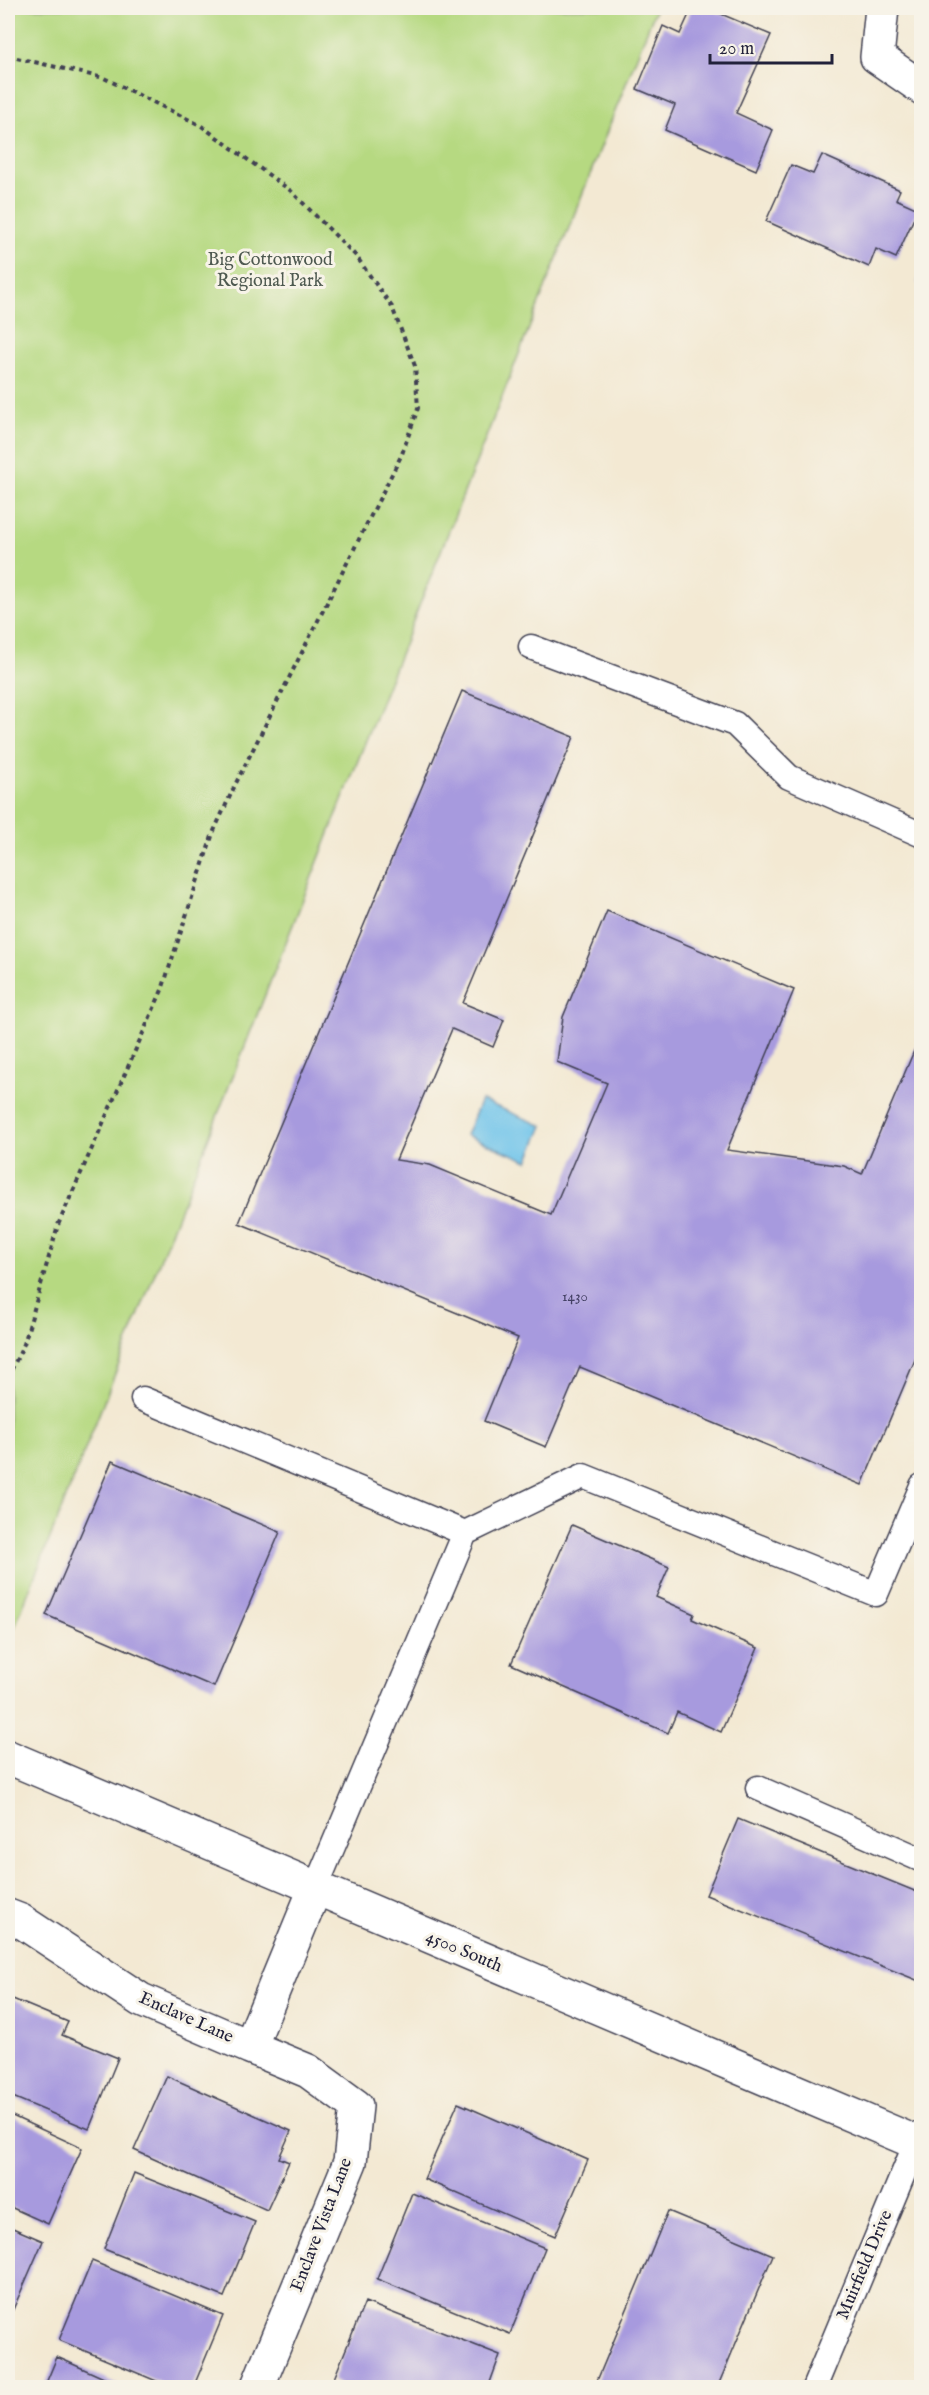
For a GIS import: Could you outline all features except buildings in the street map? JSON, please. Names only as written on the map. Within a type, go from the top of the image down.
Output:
[{"type":"street","points":[[882,8],[877,57],[921,88]]},
{"type":"street","name":"4500 South","points":[[8,1757],[315,1889],[920,2139]]},
{"type":"street","name":"Enclave Lane","points":[[8,1916],[21,1921],[141,2000],[250,2047],[315,1889]]},
{"type":"street","name":"Enclave Vista Lane","points":[[250,2047],[308,2071],[356,2106],[350,2162],[257,2388]]},
{"type":"lane","points":[[531,646],[735,724],[789,777],[921,835]]},
{"type":"lane","points":[[143,1399],[465,1533]]},
{"type":"lane","points":[[315,1889],[465,1533],[583,1476],[876,1594],[921,1486]]},
{"type":"lane","points":[[758,1788],[921,1860]]},
{"type":"lane","name":"Muirfield Drive","points":[[814,2388],[920,2139]]},
{"type":"path","points":[[8,56],[104,78],[200,125],[291,191],[356,256],[392,307],[415,366],[418,408],[402,454],[213,833],[162,990],[58,1225],[24,1344],[8,1377]]},
{"type":"green space","name":"Big Cottonwood Regional Park","points":[[8,8],[656,8],[8,1644]]},
{"type":"water","points":[[481,1100],[543,1126],[528,1161],[466,1135]]}]
